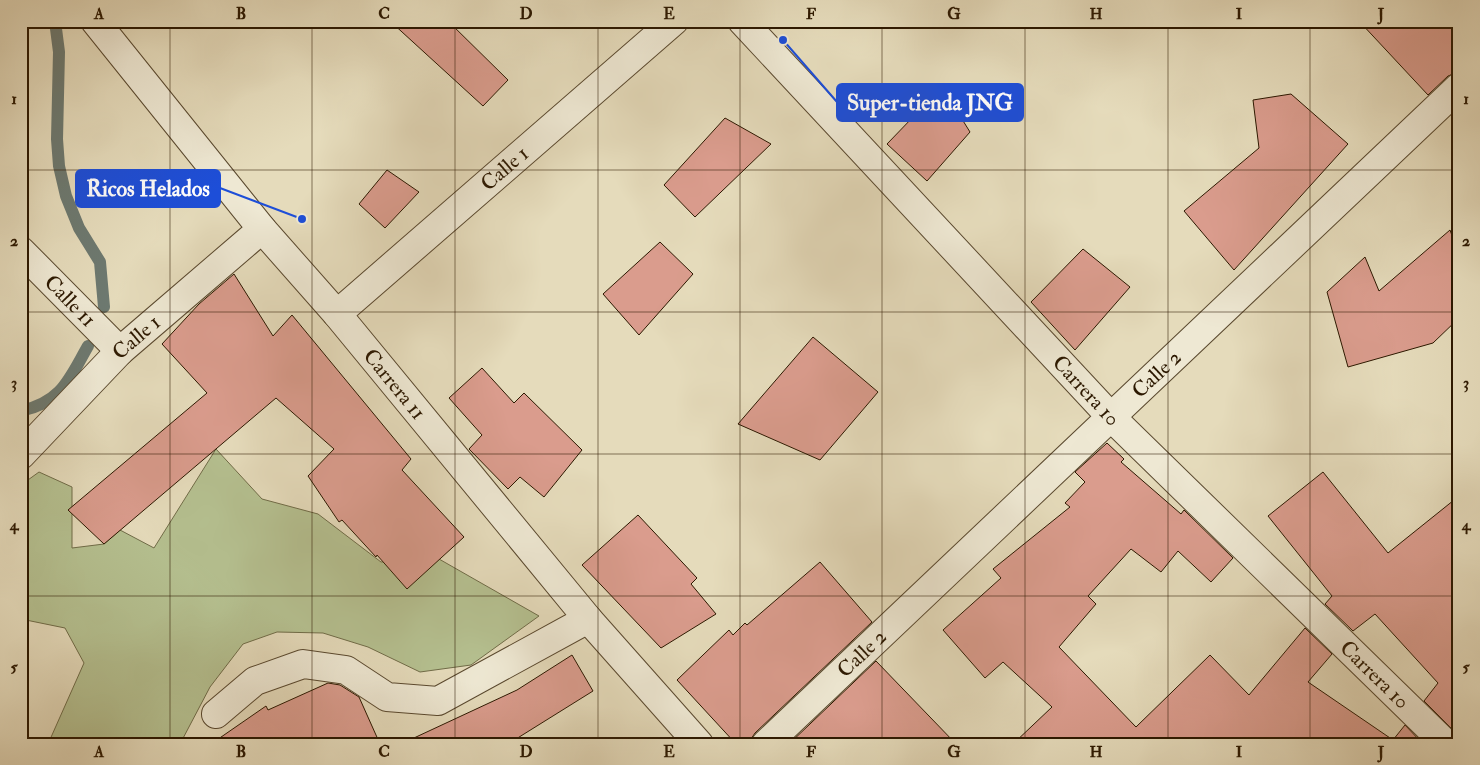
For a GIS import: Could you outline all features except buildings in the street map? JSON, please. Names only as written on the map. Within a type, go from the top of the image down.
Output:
[{"type":"street","name":"Carrera 11","points":[[95,21],[262,229],[337,314],[588,619],[699,744]]},
{"type":"street","name":"Calle 1","points":[[337,314],[674,21]]},
{"type":"street","name":"Carrera 10","points":[[742,21],[1111,417],[1446,744]]},
{"type":"street","name":"Calle 2","points":[[766,744],[1459,87]]},
{"type":"street","name":"Calle 1","points":[[21,455],[120,351],[262,229]]},
{"type":"street","name":"Calle 11","points":[[21,251],[120,351]]},
{"type":"street","points":[[216,714],[255,681],[303,664],[346,670],[387,697],[438,701],[588,619]]},
{"type":"green space","points":[[216,449],[262,499],[318,514],[381,562],[439,559],[539,616],[471,665],[420,672],[368,647],[323,633],[277,632],[243,644],[210,687],[180,744],[48,744],[84,663],[65,628],[21,619],[21,485],[39,472],[72,487],[72,548],[104,544],[120,530],[154,548]]},
{"type":"waterway","points":[[55,21],[59,52],[57,139],[59,166],[66,196],[79,228],[100,262],[104,307]]},
{"type":"waterway","points":[[21,411],[46,402],[63,388],[88,346]]},
{"type":"place","name":"Super-tienda JNG","points":[[783,40]]},
{"type":"place","name":"Ricos Helados","points":[[302,219]]}]
